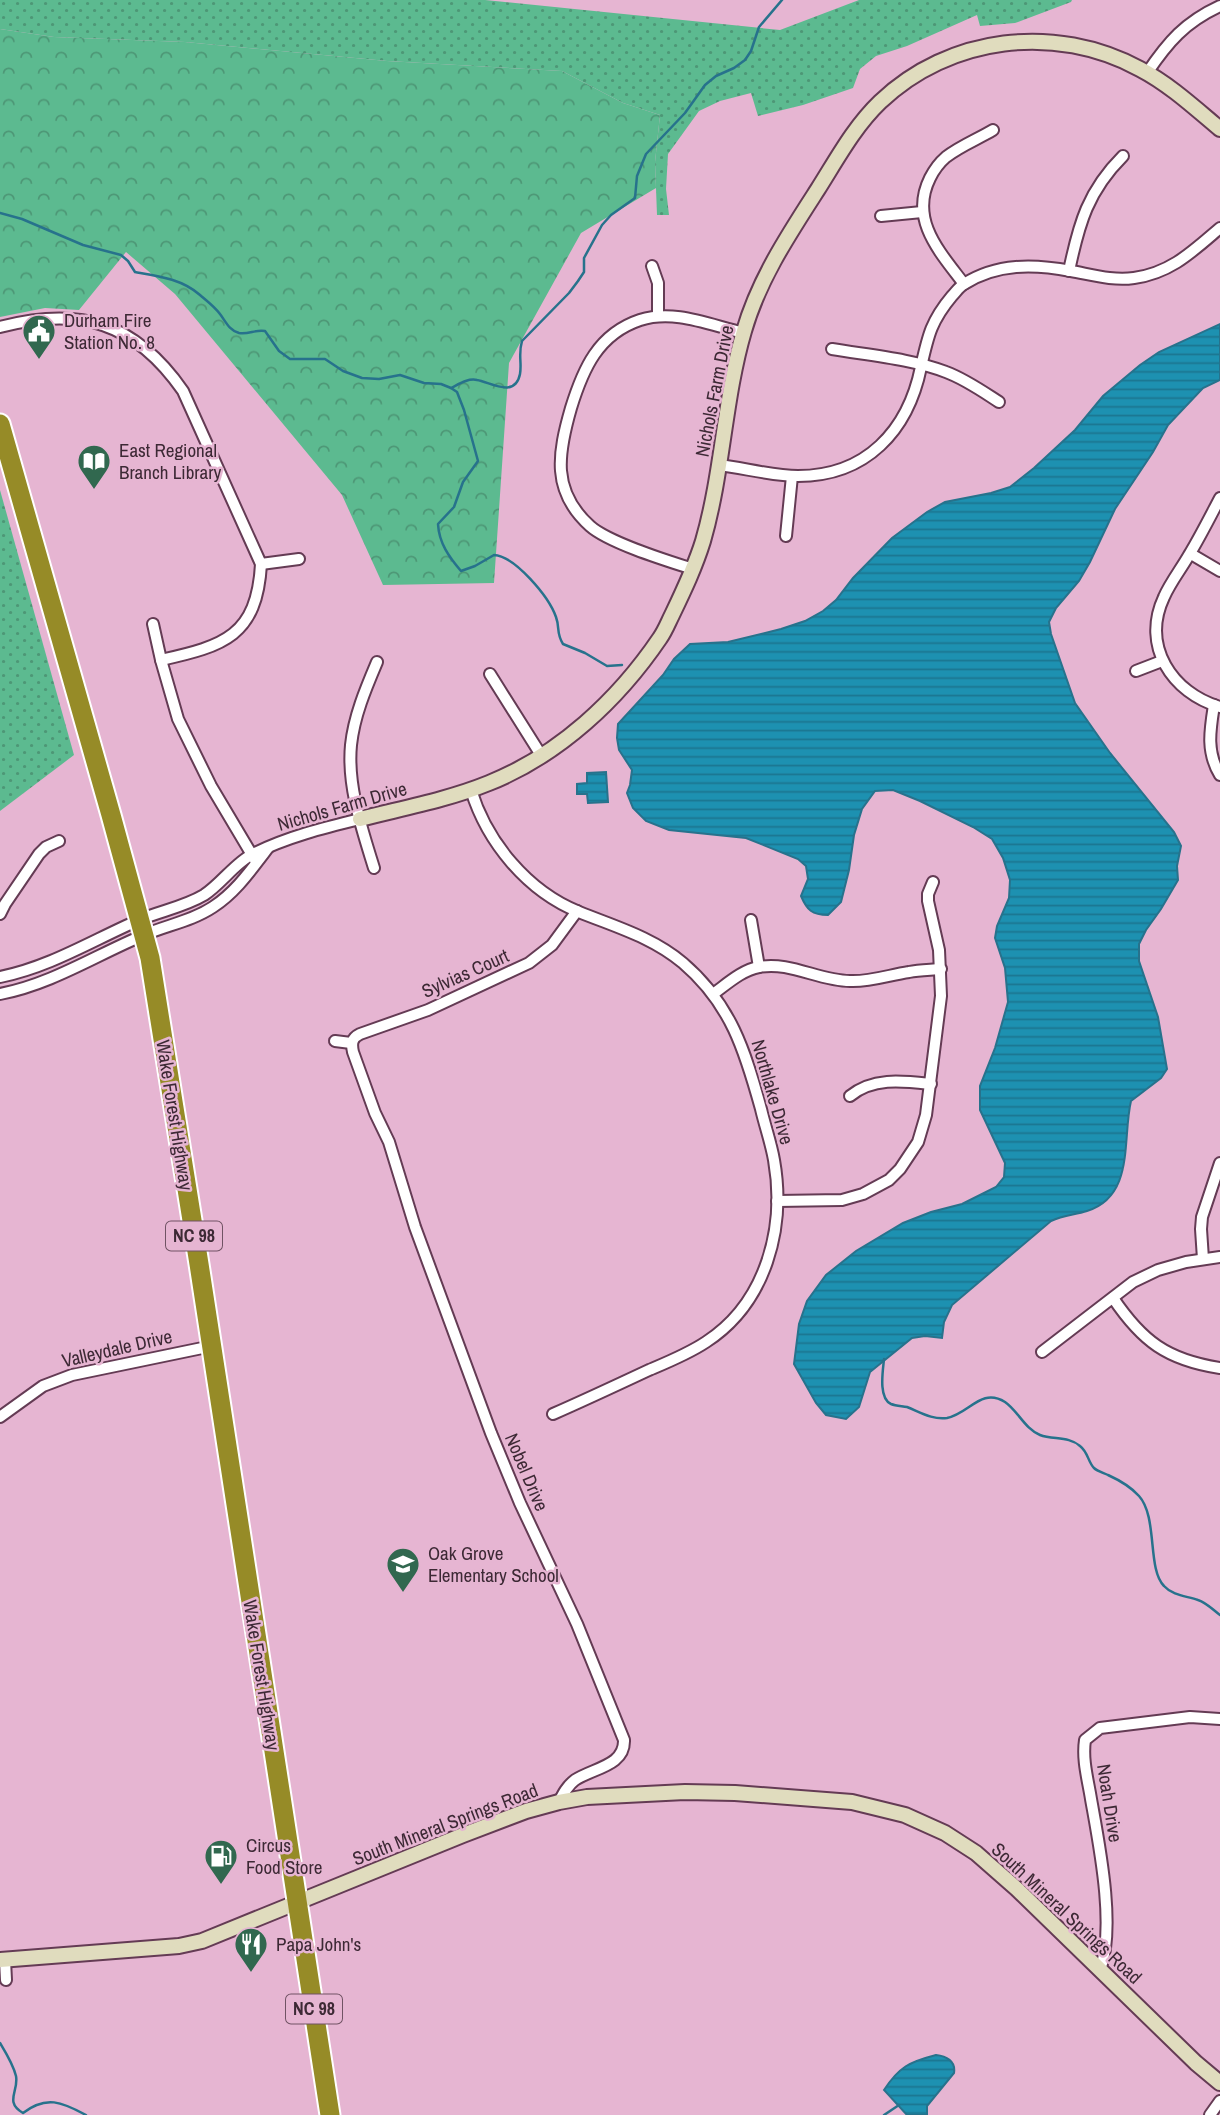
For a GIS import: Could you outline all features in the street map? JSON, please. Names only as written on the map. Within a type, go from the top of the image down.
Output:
[{"type":"highway","name":"Wake Forest Highway","points":[[0,424],[142,927],[158,1004],[297,1902]]},
{"type":"highway","name":"NC 98","points":[[297,1902],[330,2115]]},
{"type":"street","points":[[1147,73],[1179,31],[1220,6]]},
{"type":"street","name":"Nichols Farm Drive","points":[[142,927],[203,895],[268,848],[292,836],[471,790],[510,773],[541,755],[591,718],[633,674],[662,636],[693,569],[703,539],[744,333],[761,288],[779,253],[854,132],[879,103],[911,77],[931,65],[991,44],[1048,42],[1087,48],[1124,61],[1147,73],[1220,129]]},
{"type":"street","points":[[964,284],[928,233],[922,202],[927,184],[939,164],[993,130]]},
{"type":"street","points":[[1069,271],[1087,203],[1123,156]]},
{"type":"street","points":[[881,216],[922,212]]},
{"type":"street","points":[[719,465],[792,476],[810,476],[837,471],[876,451],[906,414],[914,396],[932,325],[947,302],[964,284],[995,271],[1021,265],[1113,279],[1145,275],[1183,260],[1220,228]]},
{"type":"street","points":[[652,266],[658,283],[658,316]]},
{"type":"street","points":[[693,569],[608,537],[592,528],[571,503],[564,485],[561,470],[563,436],[578,384],[589,361],[614,333],[638,321],[658,316],[679,316],[744,333]]},
{"type":"street","points":[[0,327],[26,320],[61,317],[85,320],[118,331],[143,346],[171,374],[183,391],[261,564],[260,590],[238,631],[217,644],[161,660]]},
{"type":"street","points":[[832,349],[947,372],[967,381],[999,402]]},
{"type":"street","points":[[786,536],[792,476]]},
{"type":"street","points":[[1220,498],[1191,554],[1164,597],[1157,636],[1162,661],[1178,684],[1188,693],[1217,706],[1209,741],[1214,765],[1220,775]]},
{"type":"street","points":[[1191,554],[1220,571]]},
{"type":"street","points":[[261,564],[299,558]]},
{"type":"street","points":[[153,624],[178,719],[211,786],[254,858]]},
{"type":"street","points":[[1136,671],[1162,661]]},
{"type":"street","points":[[374,867],[360,819],[351,771],[351,743],[359,707],[377,662]]},
{"type":"street","points":[[491,674],[541,755]]},
{"type":"street","name":"Northlake Drive","points":[[471,790],[494,840],[517,868],[540,889],[576,911],[627,930],[657,945],[682,962],[713,994],[732,1022],[748,1060],[774,1161],[777,1200],[774,1239],[763,1275],[748,1300],[723,1330],[681,1356],[553,1414]]},
{"type":"street","points":[[0,914],[39,854],[59,841]]},
{"type":"street","points":[[777,1200],[842,1200],[863,1194],[889,1180],[908,1159],[922,1134],[939,1020],[941,970],[928,901],[933,882]]},
{"type":"street","name":"Sylvias Court","points":[[351,1043],[360,1034],[428,1010],[529,963],[552,945],[576,911]]},
{"type":"street","points":[[751,920],[759,967]]},
{"type":"street","points":[[142,927],[51,978],[1,994],[0,979],[39,967],[142,927]]},
{"type":"street","points":[[713,994],[737,977],[759,967],[785,967],[847,981],[865,981],[918,970],[941,970]]},
{"type":"street","points":[[335,1041],[351,1043]]},
{"type":"street","name":"Nobel Drive","points":[[351,1043],[375,1114],[389,1142],[415,1227],[491,1433],[512,1486],[577,1624],[624,1741],[625,1747],[621,1756],[575,1780],[559,1802]]},
{"type":"street","points":[[850,1096],[866,1085],[891,1081],[930,1084]]},
{"type":"street","points":[[1203,1259],[1202,1217],[1220,1164]]},
{"type":"street","points":[[1042,1352],[1133,1282],[1158,1270],[1203,1259],[1220,1258]]},
{"type":"street","points":[[1113,1298],[1133,1326],[1157,1347],[1190,1362],[1220,1368]]},
{"type":"street","name":"Valleydale Drive","points":[[0,1418],[43,1386],[72,1375],[212,1346]]},
{"type":"street","name":"Noah Drive","points":[[1100,1970],[1107,1929],[1097,1833],[1085,1762],[1085,1740],[1101,1728],[1190,1717],[1220,1719]]},
{"type":"street","name":"South Mineral Springs Road","points":[[2,1960],[190,1944],[234,1929],[463,1835],[526,1811],[559,1802],[587,1797],[685,1792],[852,1802],[905,1815],[945,1833],[976,1853],[1220,2083]]},
{"type":"street","points":[[2,1960],[6,1980]]},
{"type":"street","points":[[1210,2115],[1220,2101]]},
{"type":"green space","points":[[0,0],[485,0],[780,30],[859,0],[1072,0],[1015,23],[980,26],[977,15],[907,46],[876,56],[860,69],[853,88],[803,105],[758,116],[751,93],[720,101],[699,111],[668,154],[666,189],[669,215],[657,215],[655,162],[660,115],[623,103],[562,71],[387,61],[185,42],[54,37],[0,29]]},
{"type":"green space","points":[[0,29],[54,37],[185,42],[387,61],[562,71],[623,103],[660,115],[655,162],[656,188],[581,233],[509,363],[494,583],[383,585],[342,495],[175,294],[126,252],[79,310],[45,308],[0,317]]},
{"type":"green space","points":[[0,490],[74,755],[0,811]]},
{"type":"water","points":[[1220,324],[1220,380],[1203,388],[1168,425],[1115,509],[1079,581],[1056,608],[1049,622],[1075,703],[1110,753],[1174,832],[1181,846],[1177,866],[1178,880],[1139,944],[1139,961],[1158,1017],[1167,1069],[1161,1078],[1131,1101],[1124,1165],[1113,1193],[1102,1204],[1087,1211],[1051,1221],[952,1305],[944,1322],[942,1338],[912,1338],[870,1372],[859,1407],[846,1419],[826,1415],[794,1364],[799,1324],[807,1301],[826,1275],[856,1251],[903,1223],[962,1204],[996,1187],[1004,1177],[1005,1163],[980,1110],[980,1086],[995,1048],[1008,1002],[1005,968],[995,938],[1009,898],[1010,880],[1003,858],[992,839],[920,801],[893,790],[875,791],[862,809],[854,835],[841,902],[828,915],[814,913],[801,896],[808,879],[806,866],[798,859],[746,838],[669,830],[646,821],[633,808],[627,793],[632,770],[619,750],[618,724],[690,644],[728,642],[781,629],[805,621],[823,611],[892,538],[927,512],[945,502],[1010,487],[1075,430],[1103,396],[1140,365],[1159,352]]},
{"type":"water","points":[[606,772],[608,802],[588,803],[587,794],[577,794],[577,784],[587,783],[587,773]]},
{"type":"water","points":[[936,2055],[950,2060],[954,2073],[927,2106],[927,2115],[907,2115],[884,2090],[906,2066]]},
{"type":"waterway","points":[[451,388],[470,380],[502,387],[513,386],[517,382],[522,341],[578,281],[584,272],[584,258],[602,225],[635,198],[637,176],[646,154],[685,113],[705,85],[745,60],[759,27],[782,0]]},
{"type":"waterway","points":[[0,213],[22,219],[83,245],[121,255],[135,272],[185,285],[213,306],[233,330],[239,333],[265,331],[279,351],[290,359],[325,359],[343,371],[362,378],[379,379],[400,375],[424,383],[441,384],[457,392],[478,461],[463,482],[454,507],[438,524],[440,537],[449,555],[461,571],[494,555],[512,562],[546,599],[556,617],[563,644],[607,666],[622,665]]},
{"type":"waterway","points":[[884,1359],[883,1390],[884,1396],[891,1404],[936,1418],[947,1418],[982,1399],[997,1398],[1010,1406],[1040,1435],[1071,1441],[1080,1446],[1094,1468],[1129,1487],[1145,1505],[1156,1568],[1164,1586],[1176,1594],[1201,1601],[1220,1615]]},
{"type":"waterway","points":[[0,2043],[16,2076],[13,2100],[17,2109],[23,2113],[39,2104],[54,2102],[86,2115]]},
{"type":"waterway","points":[[884,2115],[899,2105]]},
{"type":"place","name":"Durham Fire Station No. 8","points":[[39,361]]},
{"type":"place","name":"East Regional Branch Library","points":[[94,491]]},
{"type":"place","name":"Oak Grove Elementary School","points":[[403,1594]]},
{"type":"place","name":"Circus Food Store","points":[[221,1886]]},
{"type":"place","name":"Papa John's","points":[[251,1974]]}]
